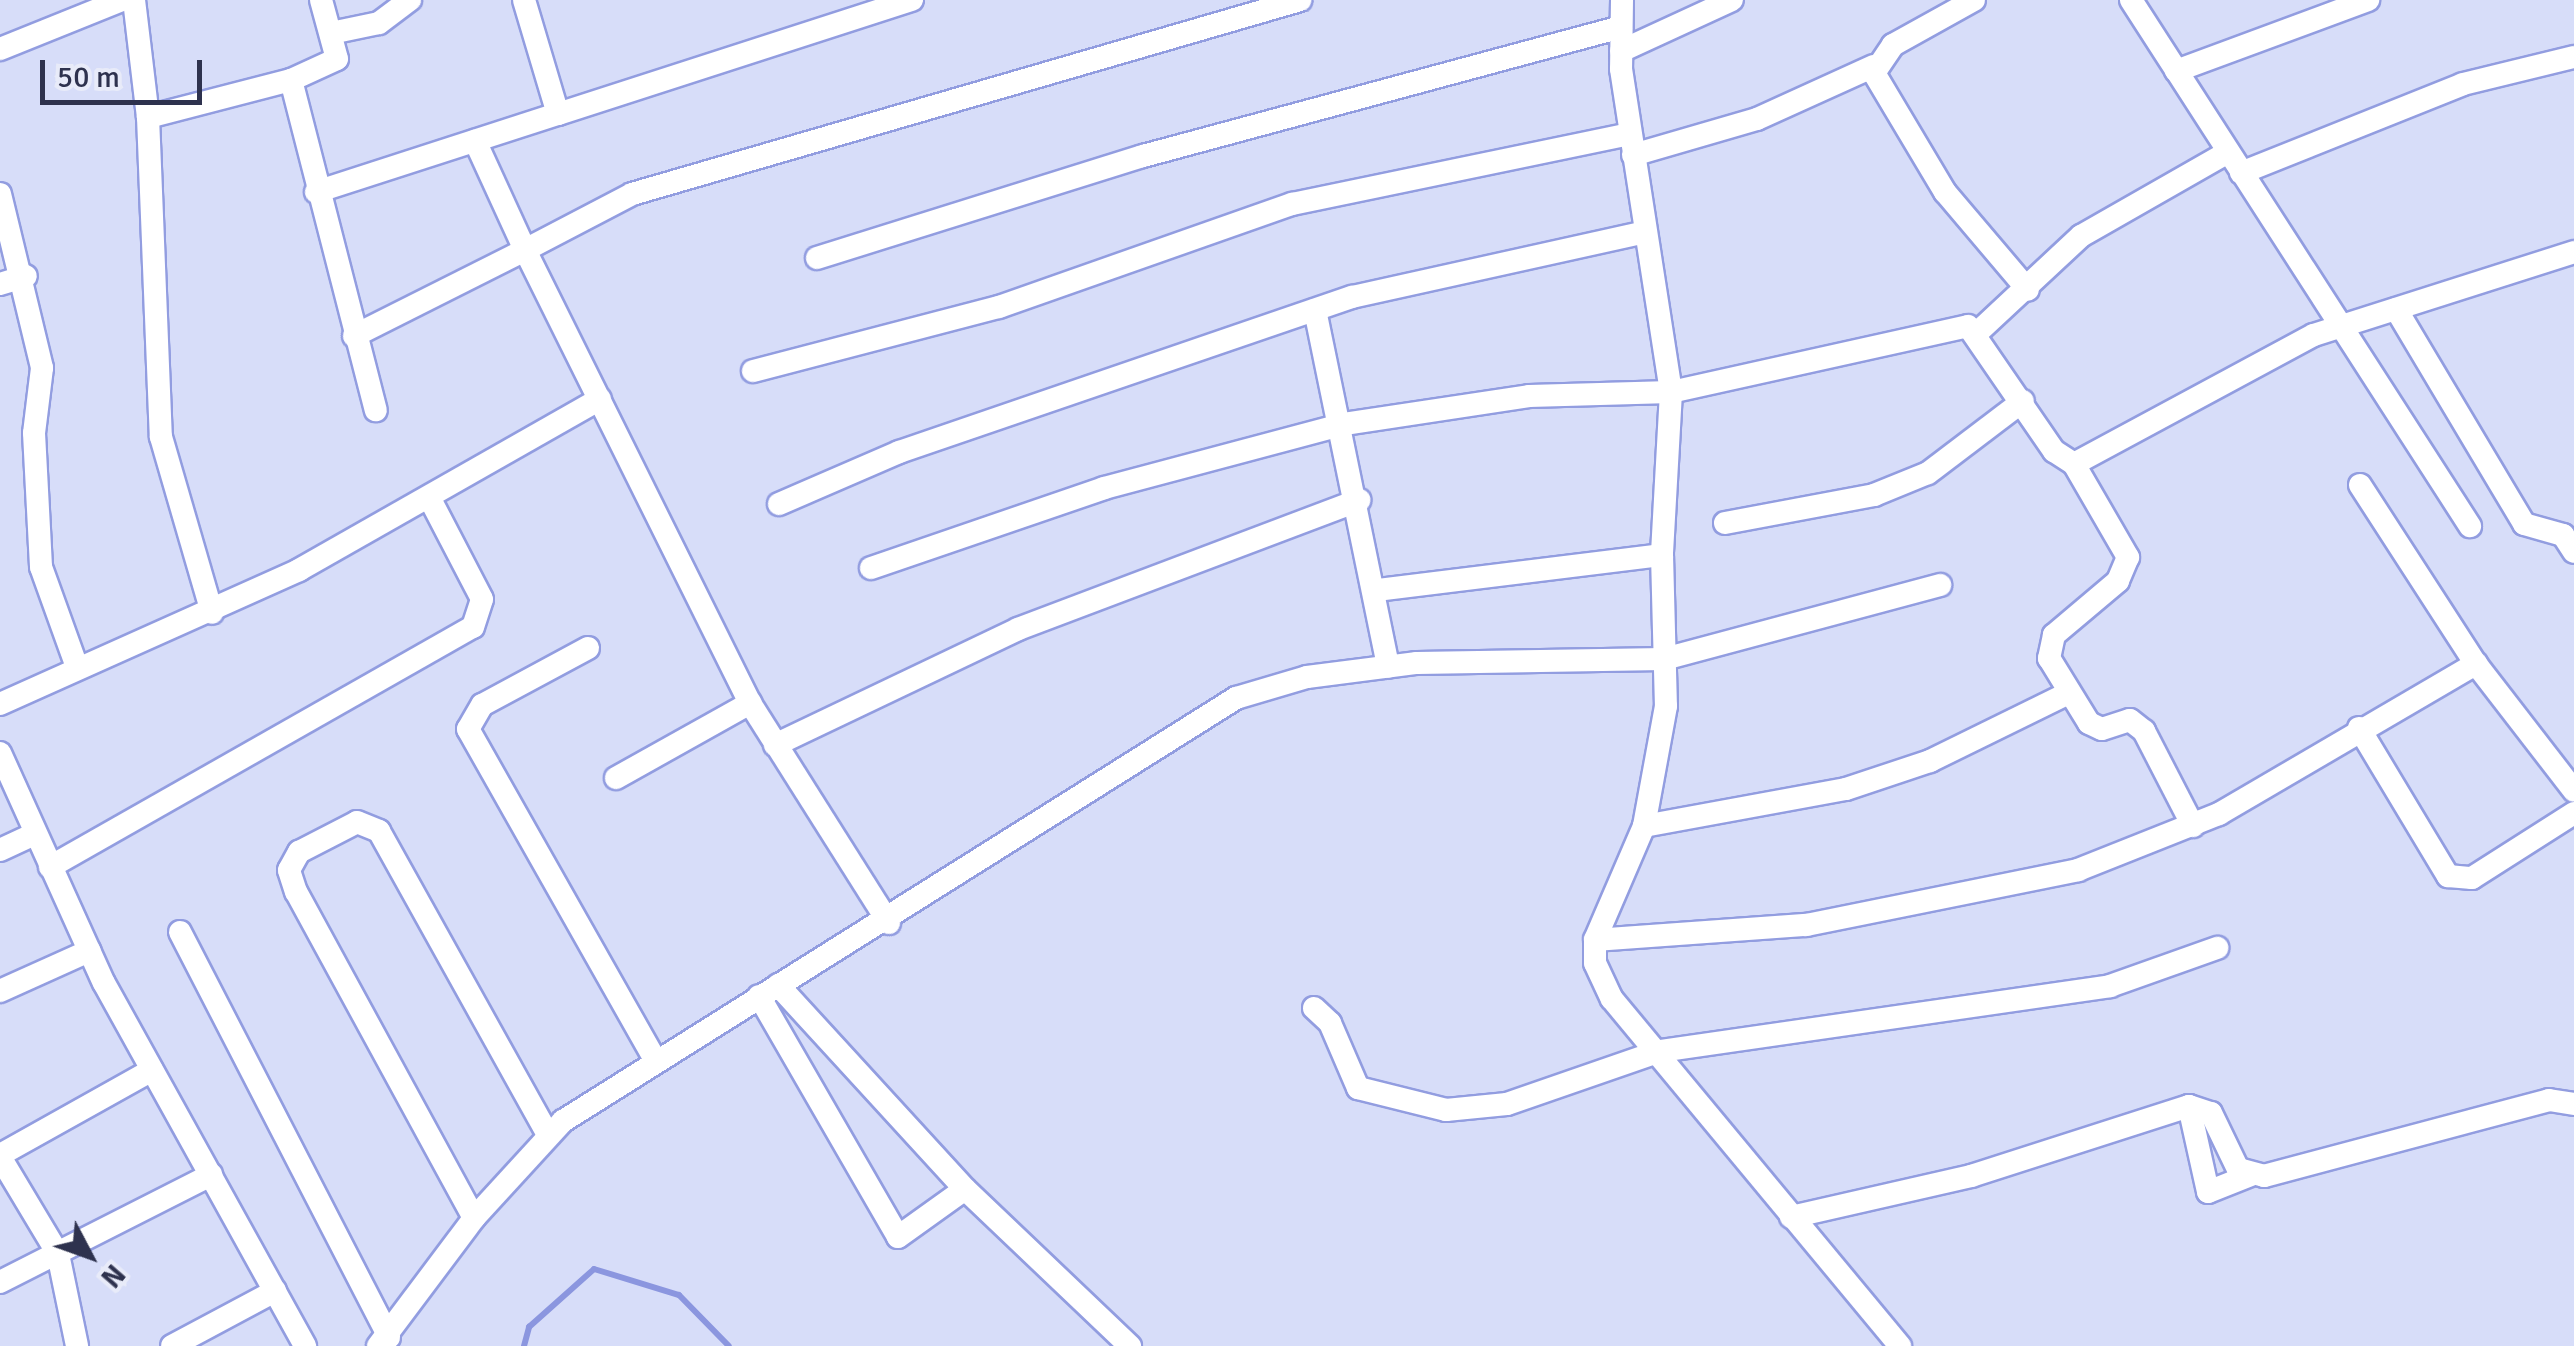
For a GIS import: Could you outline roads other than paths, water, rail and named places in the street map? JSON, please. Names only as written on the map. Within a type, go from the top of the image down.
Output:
[{"type":"street","points":[[0,49],[122,0]]},
{"type":"street","points":[[134,0],[148,117],[161,437],[212,613]]},
{"type":"street","points":[[148,117],[291,80],[300,68],[334,64],[331,33],[321,0]]},
{"type":"street","points":[[331,33],[379,24],[410,0]]},
{"type":"street","points":[[524,0],[558,114]]},
{"type":"street","points":[[316,192],[912,0]]},
{"type":"street","points":[[354,336],[632,194],[1300,0]]},
{"type":"street","points":[[1622,0],[1621,39],[1632,144],[1671,392],[1662,555],[1663,737],[1644,826],[1596,940],[1599,980],[1790,1217],[1900,1346]]},
{"type":"street","points":[[816,258],[1143,156],[1621,39],[1732,0]]},
{"type":"street","points":[[753,371],[1016,302],[1292,204],[1757,118],[1874,66],[1893,44],[1974,0]]},
{"type":"street","points":[[2130,0],[2470,526]]},
{"type":"street","points":[[2176,71],[2368,0]]},
{"type":"street","points":[[2242,173],[2463,84],[2574,57]]},
{"type":"street","points":[[1874,66],[1945,192],[2028,290]]},
{"type":"street","points":[[291,80],[316,192],[376,410]]},
{"type":"street","points":[[475,140],[524,250],[750,703],[889,923]]},
{"type":"street","points":[[1978,332],[2028,290],[2081,236],[2228,152]]},
{"type":"street","points":[[0,194],[26,276],[42,368],[34,433],[41,567],[76,664]]},
{"type":"street","points":[[779,504],[899,452],[1315,310],[1644,232]]},
{"type":"street","points":[[2074,464],[2341,327],[2574,252]]},
{"type":"street","points":[[0,284],[26,276]]},
{"type":"street","points":[[2396,309],[2524,524],[2570,539]]},
{"type":"street","points":[[1315,310],[1344,424],[1388,667]]},
{"type":"street","points":[[871,568],[1104,488],[1344,424],[1529,396],[1671,392],[1960,327],[1978,332],[2059,457],[2074,464],[2128,557],[2118,581],[2050,643],[2070,693],[2096,726],[2138,724],[2193,826]]},
{"type":"street","points":[[0,704],[76,664],[212,613],[430,501],[600,400]]},
{"type":"street","points":[[1724,522],[1874,495],[1928,473],[2023,401]]},
{"type":"street","points":[[2360,484],[2476,664],[2574,790]]},
{"type":"street","points":[[775,746],[1018,629],[1359,500]]},
{"type":"street","points":[[50,867],[473,627],[482,600],[430,501]]},
{"type":"street","points":[[1377,590],[1662,555]]},
{"type":"street","points":[[180,932],[383,1341],[474,1218],[548,1135],[655,1060],[889,923],[1236,698],[1388,667],[1664,660],[1940,585]]},
{"type":"street","points":[[588,648],[482,705],[468,729],[655,1060]]},
{"type":"street","points":[[1596,940],[1806,924],[2078,870],[2193,826],[2476,664]]},
{"type":"street","points":[[1644,826],[1846,789],[1930,762],[2070,693]]},
{"type":"street","points":[[616,778],[750,703]]},
{"type":"street","points":[[2359,728],[2448,876],[2472,878],[2574,812]]},
{"type":"street","points":[[0,753],[89,952],[306,1346]]},
{"type":"street","points":[[474,1218],[296,892],[290,870],[299,852],[357,822],[379,831],[548,1135]]},
{"type":"street","points":[[0,850],[35,834]]},
{"type":"street","points":[[1314,1008],[1330,1022],[1358,1088],[1446,1110],[1507,1104],[1660,1051],[2110,986],[2217,948]]},
{"type":"street","points":[[0,992],[89,952]]},
{"type":"street","points":[[768,991],[965,1189],[1130,1346]]},
{"type":"street","points":[[768,991],[898,1238],[965,1189]]},
{"type":"street","points":[[76,1346],[58,1254],[0,1156],[152,1070]]},
{"type":"street","points":[[2189,1106],[2208,1192],[2251,1175],[2572,1098]]},
{"type":"street","points":[[1790,1217],[1971,1176],[2189,1106],[2211,1113],[2238,1168],[2251,1175]]},
{"type":"street","points":[[0,1282],[211,1175]]},
{"type":"street","points":[[172,1346],[275,1291]]},
{"type":"waterway","points":[[524,1346],[529,1327],[594,1269],[679,1295],[729,1346]]}]
